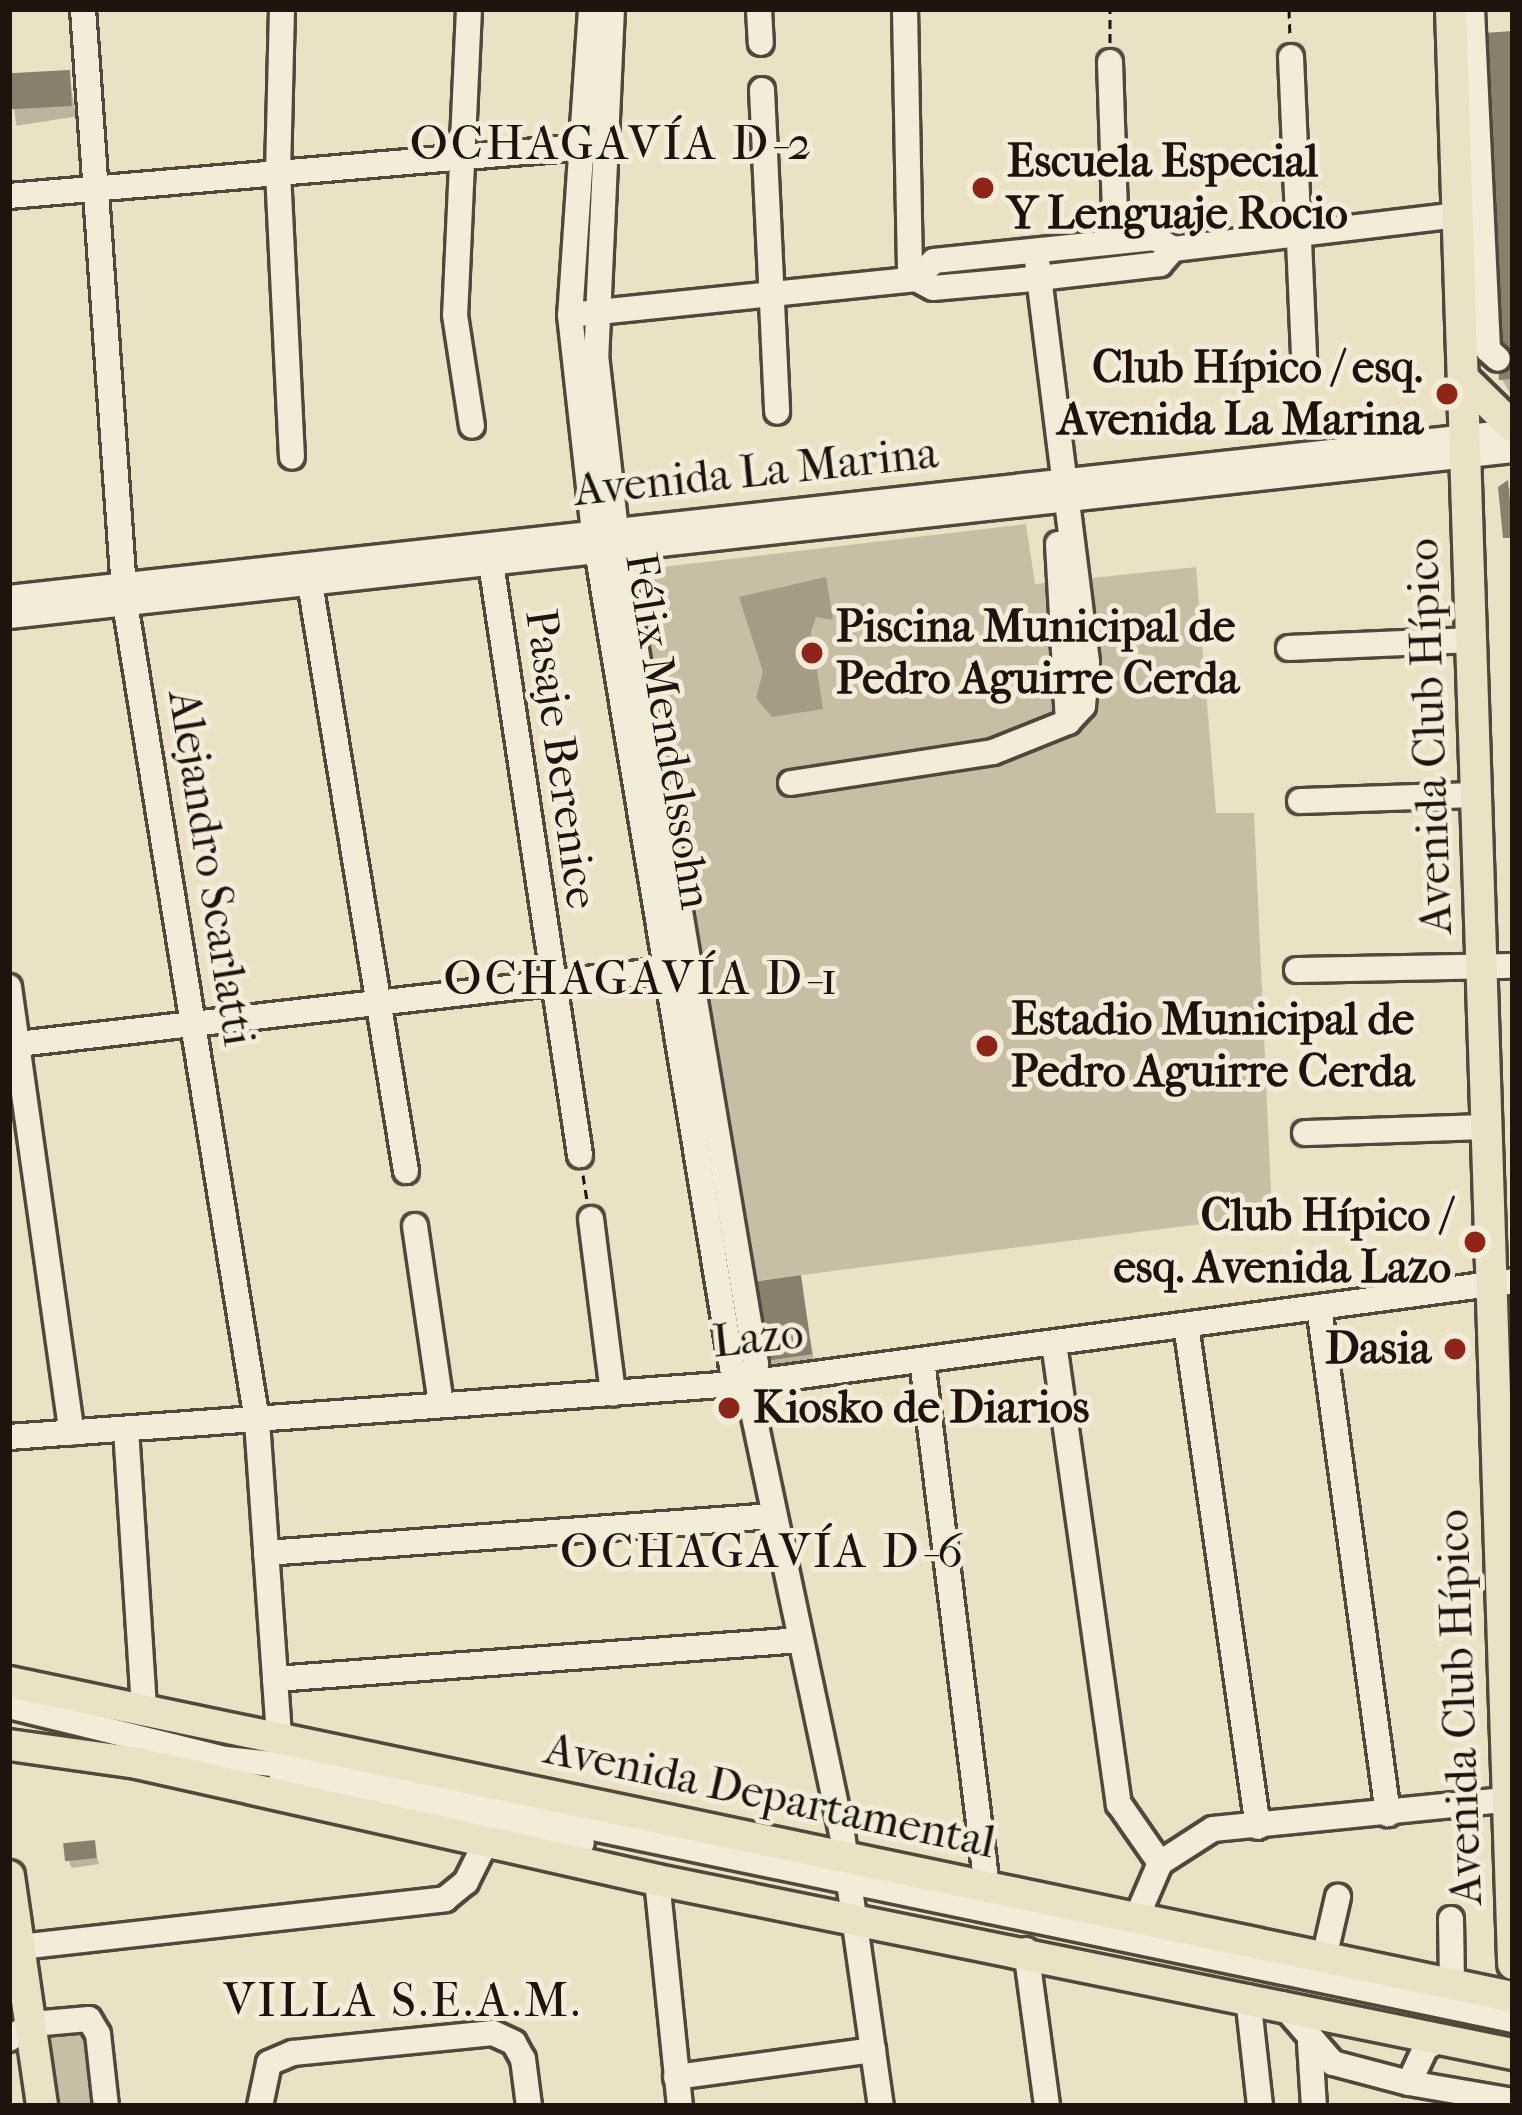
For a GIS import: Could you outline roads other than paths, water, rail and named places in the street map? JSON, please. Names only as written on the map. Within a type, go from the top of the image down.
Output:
[{"type":"main road","name":"Avenida Club Hípico","points":[[1451,9],[1477,795],[1497,967],[1487,1127],[1502,1282],[1513,1964]]},
{"type":"main road","points":[[1464,379],[1513,430]]},
{"type":"main road","name":"Avenida Departamental","points":[[9,1682],[279,1739],[851,1891],[1026,1950],[1513,2054]]},
{"type":"main road","name":"Avenida Departamental","points":[[9,1745],[98,1755],[488,1838],[657,1880],[851,1891],[988,1887],[1513,1997]]},
{"type":"main road","points":[[9,1876],[20,1947],[20,2031],[42,2106]]},
{"type":"street","name":"Alejandro Scarlatti","points":[[83,9],[125,594],[257,1420],[279,1739]]},
{"type":"street","points":[[282,9],[278,172],[292,457]]},
{"type":"street","points":[[469,9],[455,314],[472,426]]},
{"type":"street","name":"Félix Mendelssohn","points":[[591,9],[593,146]]},
{"type":"street","name":"Félix Mendelssohn","points":[[613,9],[593,146],[582,314],[607,541],[675,969],[756,1364],[747,1383],[851,1891],[881,2106]]},
{"type":"street","points":[[759,9],[760,43]]},
{"type":"street","points":[[905,9],[913,279]]},
{"type":"street","points":[[1451,9],[1462,9]]},
{"type":"street","points":[[1472,9],[1489,350],[1498,359]]},
{"type":"street","points":[[1291,57],[1304,356]]},
{"type":"street","points":[[1110,62],[1116,242]]},
{"type":"street","points":[[762,90],[766,294],[777,412]]},
{"type":"street","points":[[9,196],[593,146]]},
{"type":"street","points":[[913,279],[934,261],[1156,238],[1173,249],[1458,215]]},
{"type":"street","points":[[582,314],[913,279],[933,288],[1038,278],[1160,264],[1173,249]]},
{"type":"street","points":[[791,783],[993,752],[1068,722],[1088,689],[1036,251]]},
{"type":"street","name":"Avenida La Marina","points":[[1466,446],[1513,430]]},
{"type":"street","name":"Avenida La Marina","points":[[9,616],[125,594],[962,501],[1062,499],[1178,477],[1466,446],[1513,450]]},
{"type":"street","name":"Avenida La Marina","points":[[9,598],[310,583],[409,562],[491,563],[607,541]]},
{"type":"street","name":"Pasaje Berenice","points":[[491,563],[514,742],[580,1155]]},
{"type":"street","points":[[310,583],[406,1171]]},
{"type":"street","points":[[1289,647],[1472,640]]},
{"type":"street","points":[[1300,801],[1477,795]]},
{"type":"street","points":[[1297,970],[1497,967]]},
{"type":"street","points":[[13,1044],[675,969]]},
{"type":"street","points":[[9,987],[13,1044],[40,1196],[72,1433]]},
{"type":"street","points":[[1305,1133],[1487,1127]]},
{"type":"street","points":[[590,1219],[613,1394]]},
{"type":"street","points":[[415,1226],[441,1404]]},
{"type":"street","name":"Lazo","points":[[9,1437],[747,1383],[1502,1282]]},
{"type":"street","points":[[1318,1307],[1388,1814]]},
{"type":"street","points":[[1186,1325],[1258,1827]]},
{"type":"street","points":[[1054,1343],[1119,1804],[1160,1863]]},
{"type":"street","points":[[922,1360],[988,1887]]},
{"type":"street","points":[[126,1429],[144,1710]]},
{"type":"street","points":[[266,1553],[774,1516]]},
{"type":"street","points":[[275,1679],[801,1640]]},
{"type":"street","points":[[9,1706],[178,1749],[301,1767],[851,1891],[1513,2032]]},
{"type":"street","points":[[9,1723],[1513,2020]]},
{"type":"street","points":[[1136,1919],[1160,1863],[1213,1829],[1511,1799]]},
{"type":"street","points":[[20,1947],[445,1899],[479,1862],[488,1838]]},
{"type":"street","points":[[657,1880],[680,2106]]},
{"type":"street","points":[[1324,1958],[1338,1897]]},
{"type":"street","points":[[1451,1919],[1452,1985]]},
{"type":"street","points":[[1026,1950],[1047,2106]]},
{"type":"street","points":[[1248,1997],[1260,2106]]},
{"type":"street","points":[[1282,2004],[1310,2043],[1333,2063],[1409,2084],[1513,2101]]},
{"type":"street","points":[[20,2031],[83,2017],[98,2034],[106,2106]]},
{"type":"street","points":[[260,2106],[269,2063],[293,2053],[493,2033],[514,2043],[529,2106]]},
{"type":"street","points":[[1409,2084],[1425,2048],[1440,2039]]},
{"type":"street","points":[[1310,2043],[1314,2106]]},
{"type":"street","points":[[676,2077],[873,2050]]},
{"type":"place","name":"Escuela Especial Y Lenguaje Rocio","points":[[983,188]]},
{"type":"place","name":"Club Hípico / esq. Avenida La Marina","points":[[1447,394]]},
{"type":"place","name":"Piscina Municipal de Pedro Aguirre Cerda","points":[[812,653]]},
{"type":"place","name":"Estadio Municipal de Pedro Aguirre Cerda","points":[[987,1046]]},
{"type":"place","name":"Club Hípico / esq. Avenida Lazo","points":[[1475,1242]]},
{"type":"place","name":"Dasia","points":[[1455,1349]]},
{"type":"place","name":"Kiosko de Diarios","points":[[729,1408]]},
{"type":"district","name":"OCHAGAVÍA D-2","points":[[612,144]]},
{"type":"district","name":"OCHAGAVÍA D-1","points":[[642,979]]},
{"type":"district","name":"OCHAGAVÍA D-6","points":[[763,1552]]},
{"type":"district","name":"VILLA S.E.A.M.","points":[[403,2001]]}]
